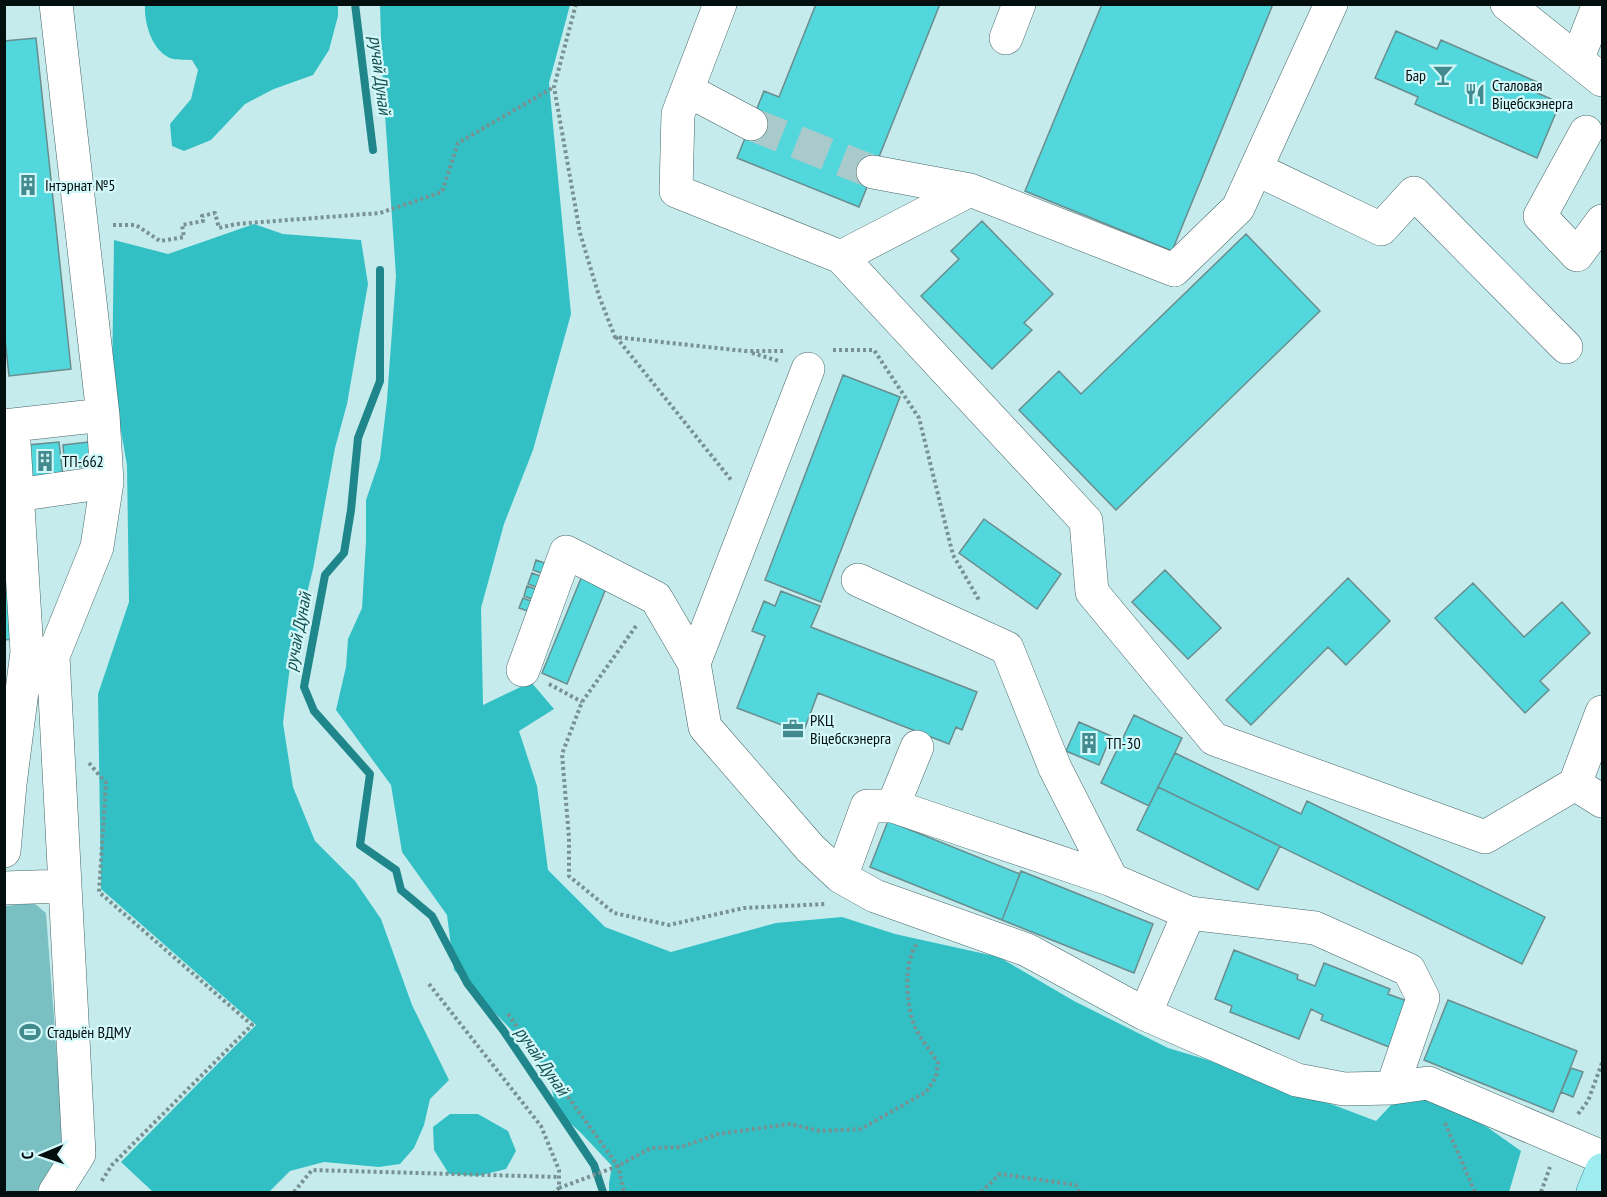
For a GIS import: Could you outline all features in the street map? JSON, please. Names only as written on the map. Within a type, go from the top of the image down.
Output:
[{"type":"main road","points":[[1593,1192],[1602,1170]]},
{"type":"street","points":[[4,851],[7,785],[40,654],[97,547],[107,482],[103,415],[56,4]]},
{"type":"street","points":[[720,4],[678,114],[676,191],[841,257],[1086,521],[1092,592],[1214,739],[1485,837],[1575,784],[1602,712]]},
{"type":"street","points":[[1006,38],[1019,4]]},
{"type":"street","points":[[873,172],[970,190],[1174,270],[1238,208],[1331,4]]},
{"type":"street","points":[[1507,4],[1602,80]]},
{"type":"street","points":[[1577,60],[1599,4]]},
{"type":"street","points":[[687,90],[751,124]]},
{"type":"street","points":[[1586,132],[1540,216],[1576,255],[1602,221]]},
{"type":"street","points":[[1256,169],[1382,229],[1414,193],[1566,347]]},
{"type":"street","points":[[841,257],[970,190]]},
{"type":"street","points":[[694,663],[809,357]]},
{"type":"street","points":[[55,1192],[79,1154],[57,728],[40,654],[16,495],[9,426],[103,415]]},
{"type":"street","points":[[16,495],[107,482]]},
{"type":"street","points":[[523,670],[566,552],[656,598],[694,663],[705,727],[810,848],[841,877],[875,896],[1027,950],[1145,1014],[1297,1080],[1344,1089],[1392,1088],[1428,1083],[1602,1157]]},
{"type":"street","points":[[858,580],[1007,648],[1055,768],[1112,880]]},
{"type":"street","points":[[893,806],[917,747]]},
{"type":"street","points":[[1575,784],[1602,801]]},
{"type":"street","points":[[841,877],[867,806],[893,806],[1112,880],[1189,913],[1315,928],[1409,970],[1424,998],[1392,1088]]},
{"type":"street","points":[[4,888],[65,886]]},
{"type":"street","points":[[1145,1014],[1189,913]]},
{"type":"path","points":[[576,4],[554,87],[580,233],[599,296],[615,337],[754,508]]},
{"type":"path","points":[[82,225],[136,225],[160,241],[184,237],[182,225],[203,221],[202,216],[215,213],[219,228],[236,224],[380,213],[442,192],[458,143],[554,87]]},
{"type":"path","points":[[615,337],[809,357],[874,350],[919,418],[953,555],[983,607]]},
{"type":"path","points":[[656,598],[582,702],[562,754],[569,838],[568,876],[614,912],[669,925],[744,908],[821,905],[875,896]]},
{"type":"path","points":[[523,670],[582,702]]},
{"type":"path","points":[[57,728],[106,783],[99,892],[252,1025],[112,1165],[100,1183]]},
{"type":"path","points":[[554,1192],[618,1166],[651,1148],[681,1147],[718,1134],[790,1124],[820,1131],[861,1128],[926,1092],[936,1077],[938,1063],[915,1026],[909,1001],[908,971],[912,951],[939,919]]},
{"type":"path","points":[[429,984],[541,1126],[559,1170],[560,1188]]},
{"type":"path","points":[[508,1014],[618,1166],[624,1192]]},
{"type":"path","points":[[1428,1083],[1475,1192]]},
{"type":"path","points":[[294,1192],[312,1170],[559,1177]]},
{"type":"path","points":[[981,1192],[1000,1174],[1076,1185],[1079,1192]]},
{"type":"shaded area","points":[[145,5],[338,5],[338,16],[329,50],[313,75],[274,89],[245,104],[211,140],[184,151],[172,146],[170,124],[191,99],[198,70],[192,60],[171,58],[157,47],[147,27]]},
{"type":"shaded area","points":[[380,5],[570,5],[549,83],[571,314],[533,450],[504,524],[481,608],[483,705],[531,682],[554,709],[519,731],[537,786],[548,870],[605,927],[671,952],[776,923],[842,917],[895,934],[999,957],[1074,1001],[1168,1048],[1241,1070],[1376,1121],[1408,1087],[1487,1127],[1521,1151],[1509,1192],[609,1192],[612,1166],[557,1111],[549,1077],[520,1039],[454,970],[447,915],[402,852],[391,785],[336,710],[346,667],[348,639],[362,608],[366,500],[380,459],[387,400],[396,276],[382,70]]},
{"type":"shaded area","points":[[254,224],[283,234],[361,240],[368,284],[347,404],[335,448],[313,569],[291,658],[283,723],[293,787],[315,841],[355,881],[381,919],[412,1005],[449,1080],[430,1099],[424,1125],[414,1148],[400,1164],[379,1167],[324,1162],[290,1171],[269,1192],[153,1192],[121,1162],[256,1025],[101,889],[98,694],[129,602],[127,465],[112,381],[114,240],[168,254]]},
{"type":"shaded area","name":"Стадыён ВДМУ","points":[[34,903],[46,913],[64,1151],[36,1192],[5,1192],[5,906]]},
{"type":"shaded area","points":[[450,1114],[478,1114],[508,1131],[516,1151],[506,1169],[478,1176],[449,1174],[434,1150],[433,1127]]},
{"type":"building","points":[[816,4],[940,4],[859,207],[737,158],[764,91],[779,97]]},
{"type":"building","points":[[1102,4],[1273,4],[1172,251],[1025,191]]},
{"type":"building","name":"Сталовая Віцебскэнерга","points":[[1396,31],[1437,49],[1441,40],[1537,82],[1533,91],[1560,103],[1537,158],[1415,104],[1418,97],[1375,78]]},
{"type":"building","name":"Інтэрнат №5","points":[[36,38],[71,369],[9,376],[4,330],[4,41]]},
{"type":"building","points":[[982,221],[1053,294],[1024,323],[1032,330],[992,369],[921,296],[959,259],[951,251]]},
{"type":"building","points":[[1246,234],[1320,311],[1116,510],[1019,410],[1059,371],[1081,394]]},
{"type":"building","points":[[843,375],[900,397],[821,602],[765,580]]},
{"type":"building","points":[[97,441],[99,465],[65,468],[63,445]]},
{"type":"building","name":"ТП-662","points":[[59,442],[63,477],[31,480],[27,445]]},
{"type":"building","points":[[984,519],[1061,574],[1037,609],[959,553]]},
{"type":"building","points":[[4,530],[15,639],[4,640]]},
{"type":"building","points":[[536,560],[553,566],[549,576],[533,570]]},
{"type":"building","points":[[1165,570],[1221,628],[1188,659],[1132,602]]},
{"type":"building","points":[[532,573],[548,579],[545,590],[528,584]]},
{"type":"building","points":[[582,576],[607,586],[567,684],[542,673]]},
{"type":"building","points":[[1348,578],[1390,621],[1346,665],[1328,647],[1251,725],[1226,700]]},
{"type":"building","points":[[1473,583],[1524,637],[1562,602],[1590,633],[1540,681],[1549,690],[1525,713],[1435,618]]},
{"type":"building","points":[[527,586],[544,592],[540,602],[524,596]]},
{"type":"building","points":[[781,591],[820,606],[811,627],[977,692],[962,730],[956,727],[949,744],[818,693],[803,733],[737,708],[765,636],[752,631],[764,601],[775,606]]},
{"type":"building","points":[[523,598],[539,604],[536,614],[519,608]]},
{"type":"building","points":[[1134,715],[1182,738],[1149,806],[1101,783]]},
{"type":"building","name":"ТП-30","points":[[1079,722],[1111,736],[1099,765],[1066,751]]},
{"type":"building","points":[[1175,753],[1301,814],[1307,801],[1545,917],[1522,964],[1158,787]]},
{"type":"building","points":[[1158,787],[1280,846],[1258,890],[1137,830]]},
{"type":"building","points":[[888,821],[1020,874],[1002,920],[870,867]]},
{"type":"building","points":[[1021,871],[1153,924],[1134,973],[1002,920]]},
{"type":"building","points":[[1234,950],[1298,975],[1297,979],[1315,986],[1324,963],[1390,989],[1388,994],[1407,1001],[1389,1047],[1321,1020],[1323,1015],[1311,1009],[1299,1039],[1230,1012],[1232,1006],[1215,999]]},
{"type":"building","points":[[1448,1000],[1577,1051],[1553,1112],[1424,1060]]},
{"type":"building","points":[[1571,1068],[1583,1072],[1573,1097],[1561,1092]]},
{"type":"waterway","name":"ручай Дунай","points":[[355,4],[373,150]]},
{"type":"waterway","name":"ручай Дунай","points":[[380,270],[380,381],[358,438],[344,553],[325,575],[304,687],[314,711],[370,774],[360,845],[396,870],[401,890],[432,916],[467,983],[503,1030],[594,1165],[603,1192]]},
{"type":"tunnel","points":[[751,124],[873,172]]},
{"type":"place","name":"Бар","points":[[1443,75]]},
{"type":"place","name":"Сталовая Віцебскэнерга","points":[[1475,94]]},
{"type":"place","name":"Інтэрнат №5","points":[[28,185]]},
{"type":"place","name":"ТП-662","points":[[45,461]]},
{"type":"place","name":"РКЦ Віцебскэнерга","points":[[793,729]]},
{"type":"place","name":"ТП-30","points":[[1089,743]]},
{"type":"place","name":"Стадыён ВДМУ","points":[[30,1032]]}]
